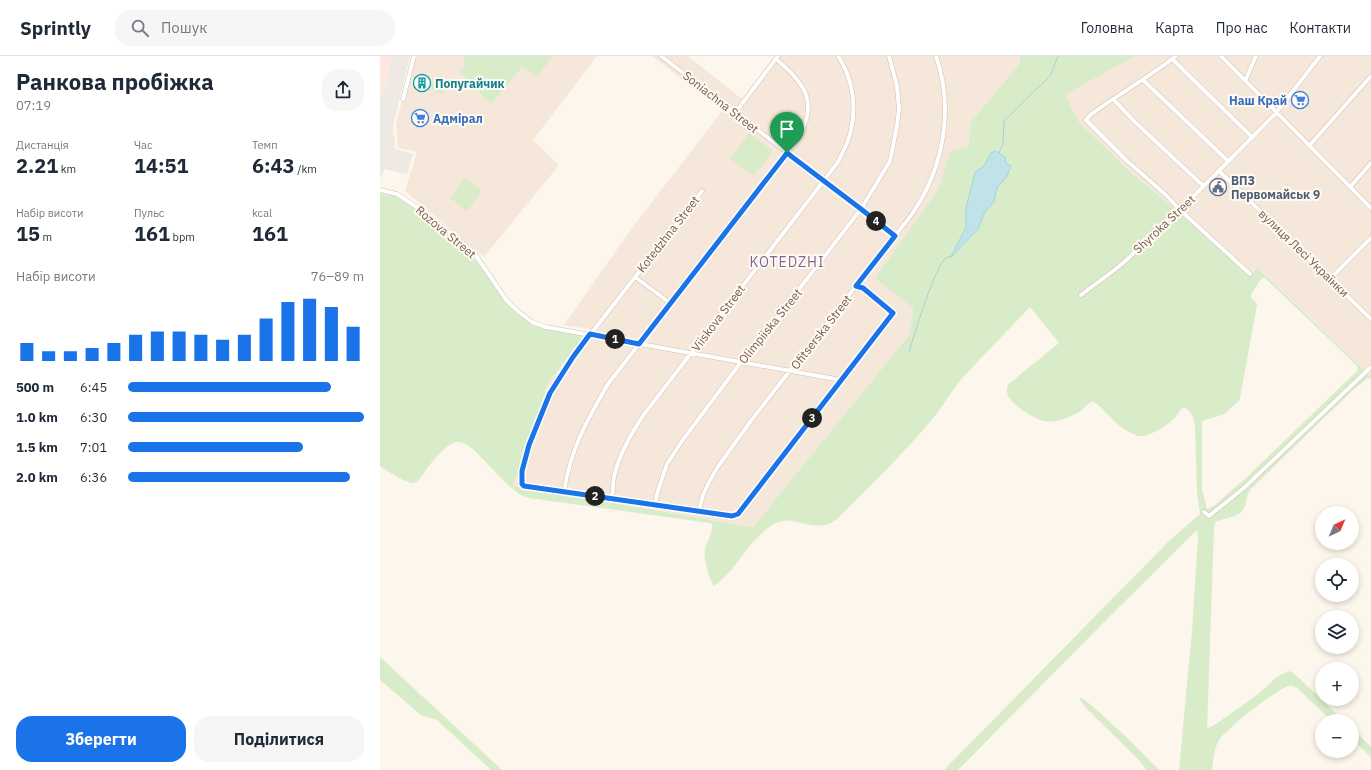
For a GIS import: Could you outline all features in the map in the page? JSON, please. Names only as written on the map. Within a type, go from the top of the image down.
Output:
[{"type":"street","points":[[403,99],[414,56]]},
{"type":"street","name":"Soniachna Street","points":[[661,56],[895,236]]},
{"type":"street","name":"Viiskova Street","points":[[612,499],[614,477],[621,456],[632,432],[838,162],[851,131],[854,106],[847,71],[838,56]]},
{"type":"street","name":"Olimpiiska Street","points":[[655,506],[657,494],[667,464],[682,441],[741,362],[861,209],[890,161],[897,126],[898,109],[897,86],[889,56]]},
{"type":"street","name":"Ofitserska Street","points":[[699,511],[703,495],[717,468],[750,422],[914,211],[928,186],[937,163],[944,134],[944,91],[936,56]]},
{"type":"street","points":[[1176,56],[1089,116],[1086,120],[1125,159],[1166,195],[1180,210],[1250,274]]},
{"type":"street","points":[[1221,56],[1276,113],[1351,186],[1371,208]]},
{"type":"street","points":[[1245,81],[1256,56]]},
{"type":"street","points":[[1314,56],[1319,57]]},
{"type":"street","points":[[735,113],[777,57],[797,78],[805,89],[807,96],[808,116],[805,127],[798,139],[608,384],[591,413],[573,451],[566,475],[564,492],[732,516],[738,514],[893,313],[863,288],[856,286]]},
{"type":"street","name":"Shyroka Street","points":[[1081,295],[1124,263],[1156,229],[1180,210],[1219,172],[1276,113],[1319,57]]},
{"type":"street","points":[[1172,59],[1252,137]]},
{"type":"street","points":[[1309,146],[1371,76]]},
{"type":"street","points":[[1143,80],[1228,161]]},
{"type":"street","points":[[1113,99],[1135,122],[1204,186]]},
{"type":"street","points":[[1351,186],[1371,163]]},
{"type":"street","name":"вулиця Лесі Українки","points":[[1219,172],[1371,319]]},
{"type":"street","name":"Rozova Street","points":[[380,190],[397,194],[418,208],[465,245],[475,254],[507,301],[532,322],[546,327],[841,380]]},
{"type":"street","name":"Kotedzhna Street","points":[[564,492],[524,486],[522,484],[522,471],[529,445],[550,393],[590,334],[702,191]]},
{"type":"street","points":[[1330,279],[1371,238]]},
{"type":"street","name":"Kotedzhna Street","points":[[635,277],[670,303]]},
{"type":"street","points":[[1204,512],[1209,516],[1245,487],[1371,368]]},
{"type":"shaded area","points":[[380,56],[392,56],[385,92],[381,91],[380,97]]},
{"type":"shaded area","points":[[392,56],[410,56],[393,126],[395,149],[413,154],[407,174],[384,169],[382,177],[380,176],[380,97],[381,91],[385,92]]},
{"type":"shaded area","points":[[414,56],[597,56],[533,140],[559,165],[484,257],[405,191],[417,152],[398,148],[396,124]]},
{"type":"shaded area","points":[[652,56],[688,56],[742,99],[775,56],[1020,56],[1020,63],[971,122],[968,146],[950,151],[938,190],[876,278],[913,308],[910,334],[753,527],[513,486],[549,381],[590,329],[564,325],[632,228],[722,111]]},
{"type":"shaded area","points":[[1135,56],[1371,56],[1371,377],[1259,268],[1250,277],[1180,213],[1128,170],[1079,122],[1065,95]]},
{"type":"green space","points":[[463,56],[553,56],[537,77],[522,67],[491,104],[459,71],[465,66]]},
{"type":"green space","points":[[1020,56],[1135,56],[1065,95],[1079,122],[1128,170],[1180,213],[1250,276],[1258,268],[1371,377],[1371,379],[1368,378],[1353,390],[1250,490],[1245,506],[1241,512],[1235,516],[1215,522],[1207,729],[1257,695],[1278,676],[1289,671],[1315,693],[1315,705],[1297,688],[1288,686],[1282,689],[1241,719],[1223,735],[1216,747],[1212,770],[1179,770],[1192,631],[1198,537],[1197,530],[958,770],[944,770],[1170,540],[1200,514],[1197,493],[1195,425],[1189,410],[1184,408],[1181,409],[1174,419],[1167,424],[1147,435],[1139,436],[1125,430],[1093,401],[1073,415],[1062,420],[1050,422],[1039,419],[1027,413],[1011,400],[1008,396],[1007,390],[1009,384],[1059,343],[1030,307],[964,376],[934,417],[908,446],[838,518],[829,524],[818,526],[788,520],[776,523],[759,536],[730,572],[714,586],[708,574],[705,557],[705,549],[712,531],[712,524],[710,523],[529,498],[519,494],[507,484],[472,448],[460,442],[449,445],[440,453],[415,483],[406,481],[380,466],[380,193],[398,197],[423,212],[448,232],[485,270],[507,304],[533,325],[546,329],[585,335],[549,381],[513,486],[753,527],[910,334],[913,308],[875,278],[938,190],[950,151],[968,146],[971,122],[1020,63]],"holes":[[[1264,277],[1357,366],[1358,370],[1248,476],[1215,505],[1207,509],[1202,489],[1202,421],[1224,414],[1239,401],[1257,305],[1252,299],[1251,295],[1260,280]]]},
{"type":"green space","points":[[437,77],[445,79],[442,94],[431,89]]},
{"type":"green space","points":[[777,124],[784,129],[779,136],[771,130]]},
{"type":"green space","points":[[749,133],[773,151],[754,176],[730,159]]},
{"type":"green space","points":[[465,178],[482,191],[467,211],[450,198]]},
{"type":"green space","points":[[380,657],[502,770],[491,770],[437,720],[421,715],[380,680]]},
{"type":"green space","points":[[1081,698],[1090,704],[1123,734],[1159,770],[1146,770],[1139,760],[1086,708],[1080,700]]},
{"type":"green space","points":[[1316,706],[1328,706],[1337,714],[1325,714]]},
{"type":"green space","points":[[1359,735],[1371,747],[1371,757],[1359,746]]},
{"type":"water","points":[[996,151],[1005,157],[1006,163],[1011,166],[1007,176],[997,188],[994,202],[985,212],[978,229],[951,257],[966,227],[966,208],[975,172],[984,166],[991,153]]},
{"type":"waterway","points":[[999,153],[1003,143],[1004,121],[1051,75],[1058,56]]},
{"type":"waterway","points":[[909,352],[936,273],[941,263],[946,258],[951,256]]},
{"type":"place","name":"Попугайчик","points":[[422,83]]},
{"type":"place","name":"Наш Край","points":[[1300,100]]},
{"type":"place","name":"Адмірал","points":[[420,118]]},
{"type":"place","name":"ВПЗ Первомайськ 9","points":[[1218,187]]},
{"type":"district","name":"KOTEDZHI","points":[[787,262]]},
{"type":"route","points":[[787,153],[895,236],[856,286],[863,288],[893,313],[738,514],[732,516],[655,506],[524,486],[521,481],[522,471],[529,445],[540,416],[550,393],[590,334],[639,344],[787,153]]}]
